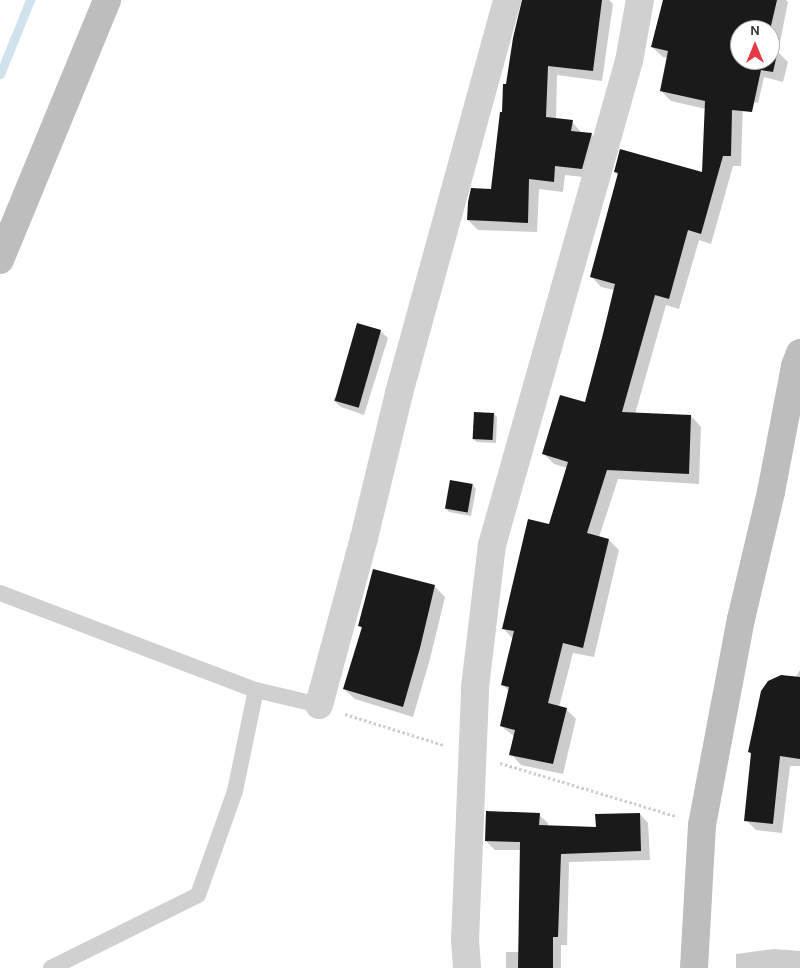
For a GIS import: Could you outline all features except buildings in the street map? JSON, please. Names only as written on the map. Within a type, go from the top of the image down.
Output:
[{"type":"street","points":[[0,260],[107,0]]},
{"type":"street","points":[[319,705],[364,538],[399,393],[507,0]]},
{"type":"street","points":[[466,968],[465,941],[475,687],[492,544],[629,61],[640,0]]},
{"type":"street","points":[[694,968],[702,824],[741,619],[771,492],[795,366],[800,352]]},
{"type":"lane","points":[[0,593],[256,690],[319,705]]},
{"type":"lane","points":[[51,968],[198,895],[235,791],[256,690]]},
{"type":"path","points":[[319,705],[702,824]]},
{"type":"waterway","points":[[0,74],[30,0]]}]
